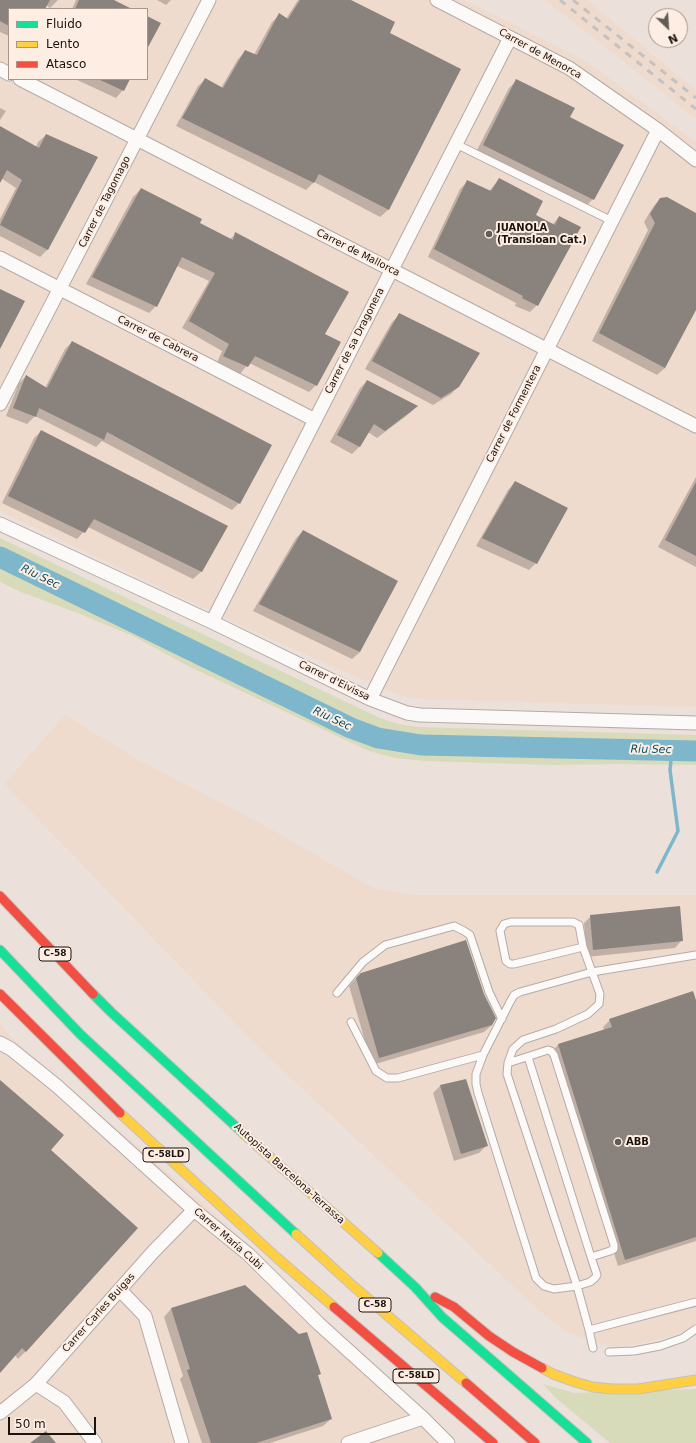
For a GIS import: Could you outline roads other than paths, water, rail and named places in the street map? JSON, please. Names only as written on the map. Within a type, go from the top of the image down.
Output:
[{"type":"highway","name":"Autopista Barcelona-Terrassa","points":[[0,896],[111,1012],[415,1287],[442,1317],[587,1443]]},
{"type":"highway","name":"C-58","points":[[0,950],[80,1034],[352,1285],[535,1443]]},
{"type":"highway","name":"C-58LD","points":[[0,995],[118,1110],[276,1257],[339,1309],[493,1443]]},
{"type":"highway","points":[[80,1034],[172,1131]]},
{"type":"highway","points":[[290,1258],[339,1309]]},
{"type":"highway","points":[[415,1287],[454,1307],[495,1340],[513,1352],[553,1374],[575,1382],[593,1387],[638,1389],[696,1380]]},
{"type":"highway","points":[[531,1362],[575,1372]]},
{"type":"street","name":"Carrer de Tagomago","points":[[0,404],[209,0]]},
{"type":"street","name":"Carrer de Menorca","points":[[437,0],[569,68],[658,130],[696,160]]},
{"type":"street","name":"Carrer de sa Dragonera","points":[[212,622],[510,38]]},
{"type":"street","name":"Carrer de Mallorca","points":[[22,80],[696,426]]},
{"type":"street","name":"Carrer de Formentera","points":[[370,699],[658,130]]},
{"type":"street","name":"Carrer de Cabrera","points":[[0,258],[315,420]]},
{"type":"street","name":"Carrer d'Eivissa","points":[[0,524],[212,622],[370,699],[407,713],[420,715],[696,723]]},
{"type":"street","name":"Carrer María Cubi","points":[[0,1043],[11,1049],[57,1086],[194,1210],[248,1254],[319,1324],[423,1418],[448,1443]]},
{"type":"street","name":"Carrer Carles Buigas","points":[[0,1413],[36,1384],[194,1210]]},
{"type":"street","points":[[120,1290],[145,1316],[182,1443]]},
{"type":"street","points":[[36,1384],[64,1402],[95,1443]]},
{"type":"street","points":[[348,1443],[423,1418]]},
{"type":"lane","points":[[456,144],[612,221]]},
{"type":"lane","points":[[583,947],[510,964],[506,961],[500,931],[504,924],[511,922],[573,922],[579,925],[583,947],[600,994],[599,1004],[588,1014],[556,1029],[523,1040],[513,1049],[508,1063],[507,1074],[576,1286],[593,1348]]},
{"type":"lane","points":[[337,994],[363,962],[385,945],[454,926],[470,935],[489,992],[502,1019]]},
{"type":"lane","points":[[528,1057],[597,1274],[590,1282],[576,1286],[554,1289],[544,1286],[536,1278],[478,1093],[476,1074],[483,1055],[514,996],[520,992],[592,972],[696,955]]},
{"type":"lane","points":[[352,1022],[376,1071],[388,1078],[398,1078],[483,1055]]},
{"type":"lane","points":[[508,1063],[548,1050],[554,1055],[614,1244],[614,1249],[610,1252],[591,1257]]},
{"type":"lane","points":[[589,1330],[696,1302]]},
{"type":"lane","points":[[609,1352],[634,1351],[660,1346],[683,1338],[696,1329]]},
{"type":"waterway","name":"Riu Sec","points":[[0,557],[351,728],[378,738],[421,745],[696,751]]},
{"type":"waterway","points":[[657,872],[678,831],[670,770],[672,751]]},
{"type":"railway","points":[[560,0],[696,109]]},
{"type":"railway","points":[[573,0],[696,98]]},
{"type":"place","name":"JUANOLA (Transloan Cat.)","points":[[489,234]]},
{"type":"place","name":"ABB","points":[[618,1142]]}]
